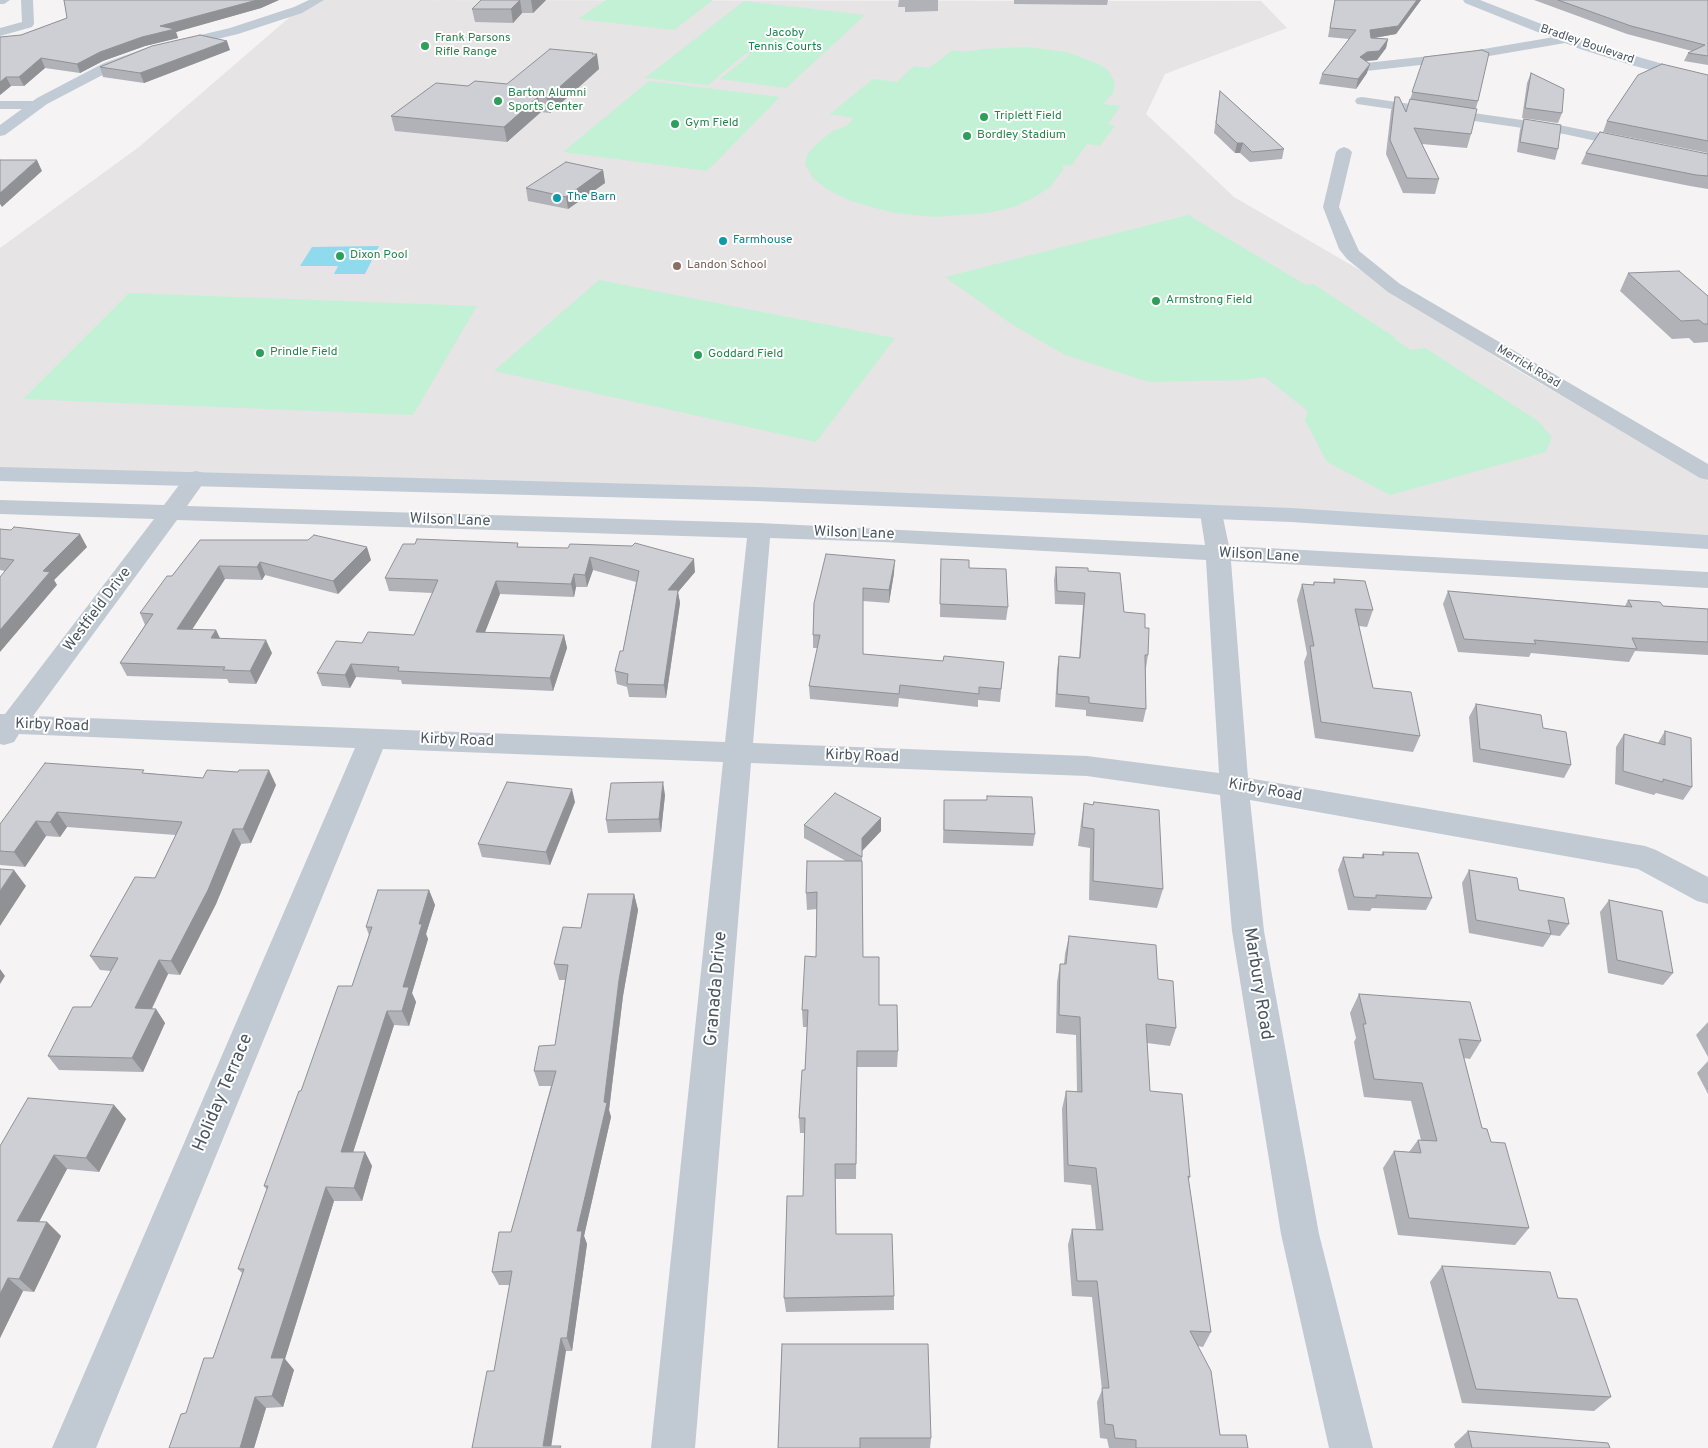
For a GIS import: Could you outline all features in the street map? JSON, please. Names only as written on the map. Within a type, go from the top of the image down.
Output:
[{"type":"main road","points":[[0,132],[37,104],[69,86],[118,63],[151,51],[234,30],[298,10],[318,0]]},
{"type":"main road","name":"Bradley Boulevard","points":[[1469,0],[1566,39],[1636,62],[1708,81]]},
{"type":"main road","points":[[0,474],[746,494],[1211,514],[1291,515],[1708,542]]},
{"type":"street","points":[[1,32],[28,24],[27,0]]},
{"type":"street","points":[[1366,67],[1466,56],[1566,39]]},
{"type":"street","points":[[1362,101],[1564,130],[1708,160]]},
{"type":"street","points":[[0,105],[37,104]]},
{"type":"street","name":"Merrick Road","points":[[1344,152],[1331,207],[1348,248],[1353,255],[1394,288],[1708,474]]},
{"type":"street","name":"Westfield Drive","points":[[4,730],[196,478]]},
{"type":"street","name":"Wilson Lane","points":[[0,506],[170,513],[759,530],[1708,580]]},
{"type":"street","name":"Marbury Road","points":[[1211,514],[1218,554],[1234,786],[1248,931],[1299,1224],[1351,1448]]},
{"type":"street","name":"Granada Drive","points":[[673,1448],[740,752],[759,530]]},
{"type":"street","name":"Kirby Road","points":[[4,730],[374,738],[1088,766],[1234,786],[1645,858],[1708,892]]},
{"type":"street","name":"Holiday Terrace","points":[[74,1448],[374,738]]},
{"type":"shaded area","name":"Landon School","points":[[318,0],[1261,1],[1287,28],[1165,74],[1146,114],[1234,197],[1384,284],[1505,363],[1708,481],[1708,537],[1147,505],[0,474],[0,248],[139,147],[298,10]]},
{"type":"green space","points":[[606,0],[713,0],[674,30],[578,19]]},
{"type":"green space","name":"Jacoby Tennis Courts","points":[[744,1],[865,15],[786,88],[720,79],[751,54],[746,53],[708,85],[645,78]]},
{"type":"green space","name":"Bordley Stadium","points":[[1027,47],[1067,52],[1108,70],[1115,83],[1113,93],[1103,104],[1120,106],[1108,124],[1115,126],[1100,146],[1087,144],[1071,166],[1063,165],[1063,170],[1049,188],[1031,199],[1014,207],[988,213],[935,217],[894,213],[851,201],[828,190],[813,178],[805,164],[808,153],[821,140],[833,131],[846,126],[854,118],[830,114],[873,79],[897,82],[914,66],[929,68],[953,50],[964,52]]},
{"type":"green space","name":"Gym Field","points":[[649,81],[780,97],[707,171],[563,152]]},
{"type":"green space","name":"Armstrong Field","points":[[1188,215],[1306,285],[1313,284],[1396,338],[1394,339],[1411,350],[1425,348],[1538,421],[1552,437],[1546,452],[1390,495],[1327,462],[1305,420],[1308,411],[1265,377],[1244,380],[1149,382],[1065,355],[1013,325],[945,277]]},
{"type":"green space","name":"Goddard Field","points":[[599,280],[895,338],[816,442],[494,371]]},
{"type":"green space","name":"Prindle Field","points":[[129,293],[477,306],[413,415],[23,399]]},
{"type":"water","name":"Dixon Pool","points":[[379,246],[365,274],[334,274],[338,266],[300,266],[312,247]]},
{"type":"building","points":[[64,0],[257,0],[160,26],[175,29],[142,37],[100,52],[77,64],[41,58],[19,77],[6,77],[0,82],[0,37],[21,35],[67,18]]},
{"type":"building","points":[[481,0],[520,0],[511,9],[472,9]]},
{"type":"building","points":[[1335,0],[1417,0],[1398,26],[1370,30],[1371,38],[1388,39],[1379,51],[1367,52],[1360,57],[1370,64],[1358,79],[1322,74],[1356,30],[1330,28]]},
{"type":"building","points":[[1558,0],[1708,0],[1708,56],[1688,53],[1705,45],[1631,26]]},
{"type":"building","points":[[200,35],[227,41],[140,73],[100,67],[152,46]]},
{"type":"building","points":[[550,49],[597,54],[547,98],[538,97],[504,127],[391,116],[436,83],[468,86],[475,81],[507,84]]},
{"type":"building","points":[[1482,50],[1489,53],[1478,101],[1412,92],[1424,57]]},
{"type":"building","points":[[1662,64],[1708,75],[1708,141],[1607,121],[1638,75]]},
{"type":"building","points":[[1531,73],[1564,89],[1562,113],[1525,108]]},
{"type":"building","points":[[1220,91],[1284,149],[1252,152],[1243,143],[1237,143],[1216,123]]},
{"type":"building","points":[[1395,97],[1399,97],[1406,112],[1410,99],[1477,109],[1471,134],[1414,128],[1439,179],[1407,178],[1390,140]]},
{"type":"building","points":[[1524,119],[1561,125],[1558,149],[1520,142]]},
{"type":"building","points":[[1600,132],[1708,154],[1708,176],[1586,153]]},
{"type":"building","points":[[0,160],[37,160],[0,193]]},
{"type":"building","points":[[566,162],[603,170],[566,197],[526,188]]},
{"type":"building","points":[[1679,271],[1708,296],[1708,324],[1704,324],[1699,320],[1681,321],[1628,273]]},
{"type":"building","points":[[14,527],[80,534],[43,571],[50,572],[0,630],[0,577],[14,560],[0,558],[0,529],[11,530]]},
{"type":"building","points":[[314,535],[367,547],[333,581],[260,562],[257,567],[219,566],[177,629],[216,630],[211,638],[266,640],[250,671],[223,670],[225,667],[120,663],[153,614],[140,613],[167,576],[172,576],[200,540],[308,540]]},
{"type":"building","points":[[417,539],[518,543],[517,547],[568,548],[570,544],[632,546],[635,543],[694,559],[668,590],[678,590],[664,685],[627,684],[628,674],[615,671],[620,651],[623,651],[639,571],[590,557],[585,575],[574,574],[571,584],[496,581],[476,632],[564,635],[550,678],[398,671],[399,667],[351,664],[345,675],[317,673],[336,641],[362,643],[368,632],[414,635],[438,580],[385,578],[403,544],[415,544]]},
{"type":"building","points":[[826,554],[895,560],[889,590],[863,588],[863,654],[943,661],[944,656],[1004,662],[1001,689],[979,687],[979,694],[900,685],[899,694],[809,686],[820,635],[813,635],[814,603]]},
{"type":"building","points":[[941,559],[969,560],[969,568],[1006,569],[1008,607],[940,604]]},
{"type":"building","points":[[1056,567],[1088,568],[1088,571],[1120,573],[1124,612],[1145,614],[1145,628],[1149,628],[1148,655],[1145,655],[1146,709],[1089,703],[1089,697],[1057,694],[1059,656],[1080,658],[1085,593],[1057,591]]},
{"type":"building","points":[[1334,579],[1365,581],[1373,610],[1355,609],[1373,688],[1411,692],[1420,736],[1321,722],[1310,646],[1314,646],[1302,584],[1314,585],[1314,582],[1335,583]]},
{"type":"building","points":[[1448,591],[1632,607],[1628,600],[1660,602],[1663,606],[1708,609],[1708,642],[1632,638],[1637,649],[1534,640],[1536,644],[1464,639]]},
{"type":"building","points":[[1476,704],[1541,715],[1543,728],[1566,732],[1571,765],[1480,749]]},
{"type":"building","points":[[1665,731],[1691,738],[1692,787],[1663,779],[1663,782],[1623,771],[1624,734],[1665,745]]},
{"type":"building","points":[[45,763],[144,770],[142,773],[203,778],[207,770],[238,772],[239,770],[269,770],[243,829],[233,829],[208,890],[171,961],[159,960],[135,1008],[156,1009],[132,1058],[48,1056],[73,1007],[91,1007],[118,958],[90,956],[135,877],[155,878],[182,822],[57,812],[50,822],[36,821],[14,852],[0,851],[0,824]]},
{"type":"building","points":[[507,782],[572,789],[546,852],[478,844]]},
{"type":"building","points":[[663,782],[659,819],[606,820],[611,783]]},
{"type":"building","points":[[835,793],[881,818],[862,838],[862,857],[804,825]]},
{"type":"building","points":[[987,796],[1032,797],[1035,834],[944,830],[944,800],[987,800]]},
{"type":"building","points":[[1094,802],[1159,810],[1163,889],[1093,881],[1094,829],[1082,827],[1084,803],[1093,805]]},
{"type":"building","points":[[1383,852],[1418,853],[1432,898],[1376,895],[1376,898],[1354,897],[1343,857],[1364,858],[1363,854],[1384,855]]},
{"type":"building","points":[[807,861],[862,861],[863,957],[879,957],[879,1005],[897,1005],[898,1051],[857,1051],[856,1164],[835,1164],[836,1234],[892,1234],[894,1296],[784,1298],[787,1196],[803,1196],[805,1118],[799,1118],[802,1070],[805,1070],[808,1010],[802,1010],[805,956],[816,957],[817,892],[806,893]]},
{"type":"building","points":[[0,869],[14,870],[0,891]]},
{"type":"building","points":[[1469,870],[1517,878],[1519,890],[1564,898],[1569,924],[1548,920],[1551,934],[1476,920]]},
{"type":"building","points":[[378,890],[429,890],[419,924],[422,924],[403,987],[409,987],[402,1011],[387,1011],[341,1152],[365,1152],[354,1188],[326,1187],[271,1358],[284,1358],[272,1396],[255,1397],[240,1448],[169,1448],[181,1414],[186,1413],[204,1358],[213,1358],[244,1269],[238,1269],[268,1186],[264,1186],[299,1091],[301,1091],[338,986],[352,986],[372,927],[366,927]]},
{"type":"building","points":[[588,894],[634,894],[619,980],[604,1102],[607,1103],[577,1231],[582,1231],[567,1338],[561,1338],[543,1446],[561,1446],[560,1448],[472,1448],[487,1371],[494,1371],[512,1271],[492,1272],[499,1232],[511,1232],[556,1071],[534,1071],[539,1046],[555,1045],[568,965],[554,964],[563,927],[581,928]]},
{"type":"building","points":[[1609,900],[1662,911],[1673,973],[1617,960]]},
{"type":"building","points":[[1069,936],[1156,945],[1158,979],[1173,981],[1176,1028],[1146,1024],[1150,1091],[1182,1094],[1190,1177],[1188,1176],[1211,1332],[1190,1331],[1211,1371],[1220,1435],[1246,1435],[1248,1448],[1136,1448],[1136,1440],[1115,1438],[1113,1425],[1105,1424],[1102,1388],[1109,1388],[1097,1281],[1077,1281],[1072,1229],[1103,1230],[1096,1168],[1068,1165],[1066,1091],[1082,1092],[1080,1017],[1059,1015],[1060,964],[1066,964]]},
{"type":"building","points":[[1359,994],[1470,1002],[1481,1041],[1459,1039],[1482,1128],[1487,1129],[1491,1142],[1505,1143],[1529,1228],[1409,1218],[1394,1151],[1421,1153],[1418,1140],[1437,1141],[1422,1083],[1374,1079],[1363,1024],[1366,1024]]},
{"type":"building","points":[[28,1098],[114,1105],[86,1158],[54,1155],[17,1221],[47,1222],[19,1279],[8,1278],[0,1294],[0,1146]]},
{"type":"building","points":[[1442,1266],[1550,1272],[1558,1298],[1577,1299],[1611,1397],[1476,1389]]},
{"type":"building","points":[[782,1344],[928,1344],[931,1438],[860,1438],[860,1448],[778,1448]]},
{"type":"building","points":[[1468,1431],[1608,1443],[1610,1448],[1472,1448]]},
{"type":"place","name":"Frank Parsons Rifle Range","points":[[425,46]]},
{"type":"place","name":"Barton Alumni Sports Center","points":[[498,101]]},
{"type":"place","name":"Triplett Field","points":[[984,117]]},
{"type":"place","name":"Gym Field","points":[[675,124]]},
{"type":"place","name":"Bordley Stadium","points":[[967,136]]},
{"type":"place","name":"The Barn","points":[[557,198]]},
{"type":"place","name":"Farmhouse","points":[[723,241]]},
{"type":"place","name":"Dixon Pool","points":[[340,256]]},
{"type":"place","name":"Landon School","points":[[677,266]]},
{"type":"place","name":"Armstrong Field","points":[[1156,301]]},
{"type":"place","name":"Prindle Field","points":[[260,353]]},
{"type":"place","name":"Goddard Field","points":[[698,355]]}]
